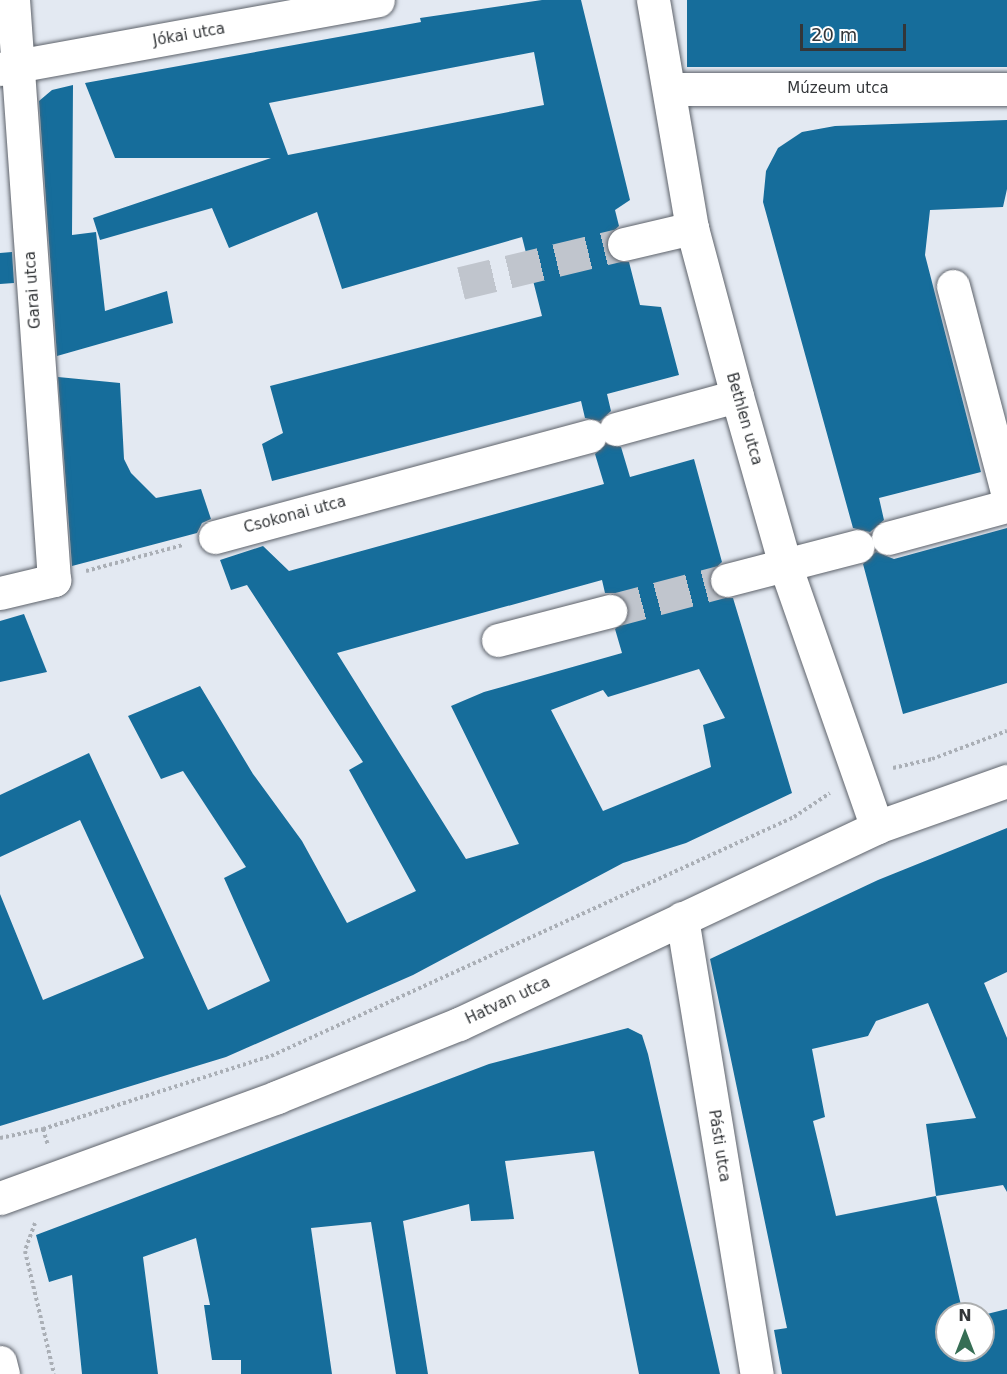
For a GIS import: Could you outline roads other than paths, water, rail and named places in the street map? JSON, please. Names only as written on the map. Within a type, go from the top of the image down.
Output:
[{"type":"street","name":"Garai utca","points":[[0,593],[54,580],[8,68],[13,0]]},
{"type":"street","name":"Jókai utca","points":[[8,68],[378,0]]},
{"type":"street","name":"Bethlen utca","points":[[653,0],[692,228],[737,396],[785,565],[877,827]]},
{"type":"street","name":"Múzeum utca","points":[[670,89],[1007,89]]},
{"type":"street","points":[[624,244],[692,228]]},
{"type":"street","points":[[953,286],[1007,492]]},
{"type":"street","name":"Csokonai utca","points":[[215,537],[737,396]]},
{"type":"street","points":[[727,580],[1007,506]]},
{"type":"street","points":[[498,640],[610,611]]},
{"type":"street","name":"Hatvan utca","points":[[0,1198],[277,1097],[459,1024],[877,827],[1007,781]]},
{"type":"street","name":"Pásti utca","points":[[682,918],[757,1374]]},
{"type":"street","points":[[0,1362],[3,1374]]},
{"type":"tunnel","points":[[461,283],[624,244]]},
{"type":"tunnel","points":[[610,611],[727,580]]}]
